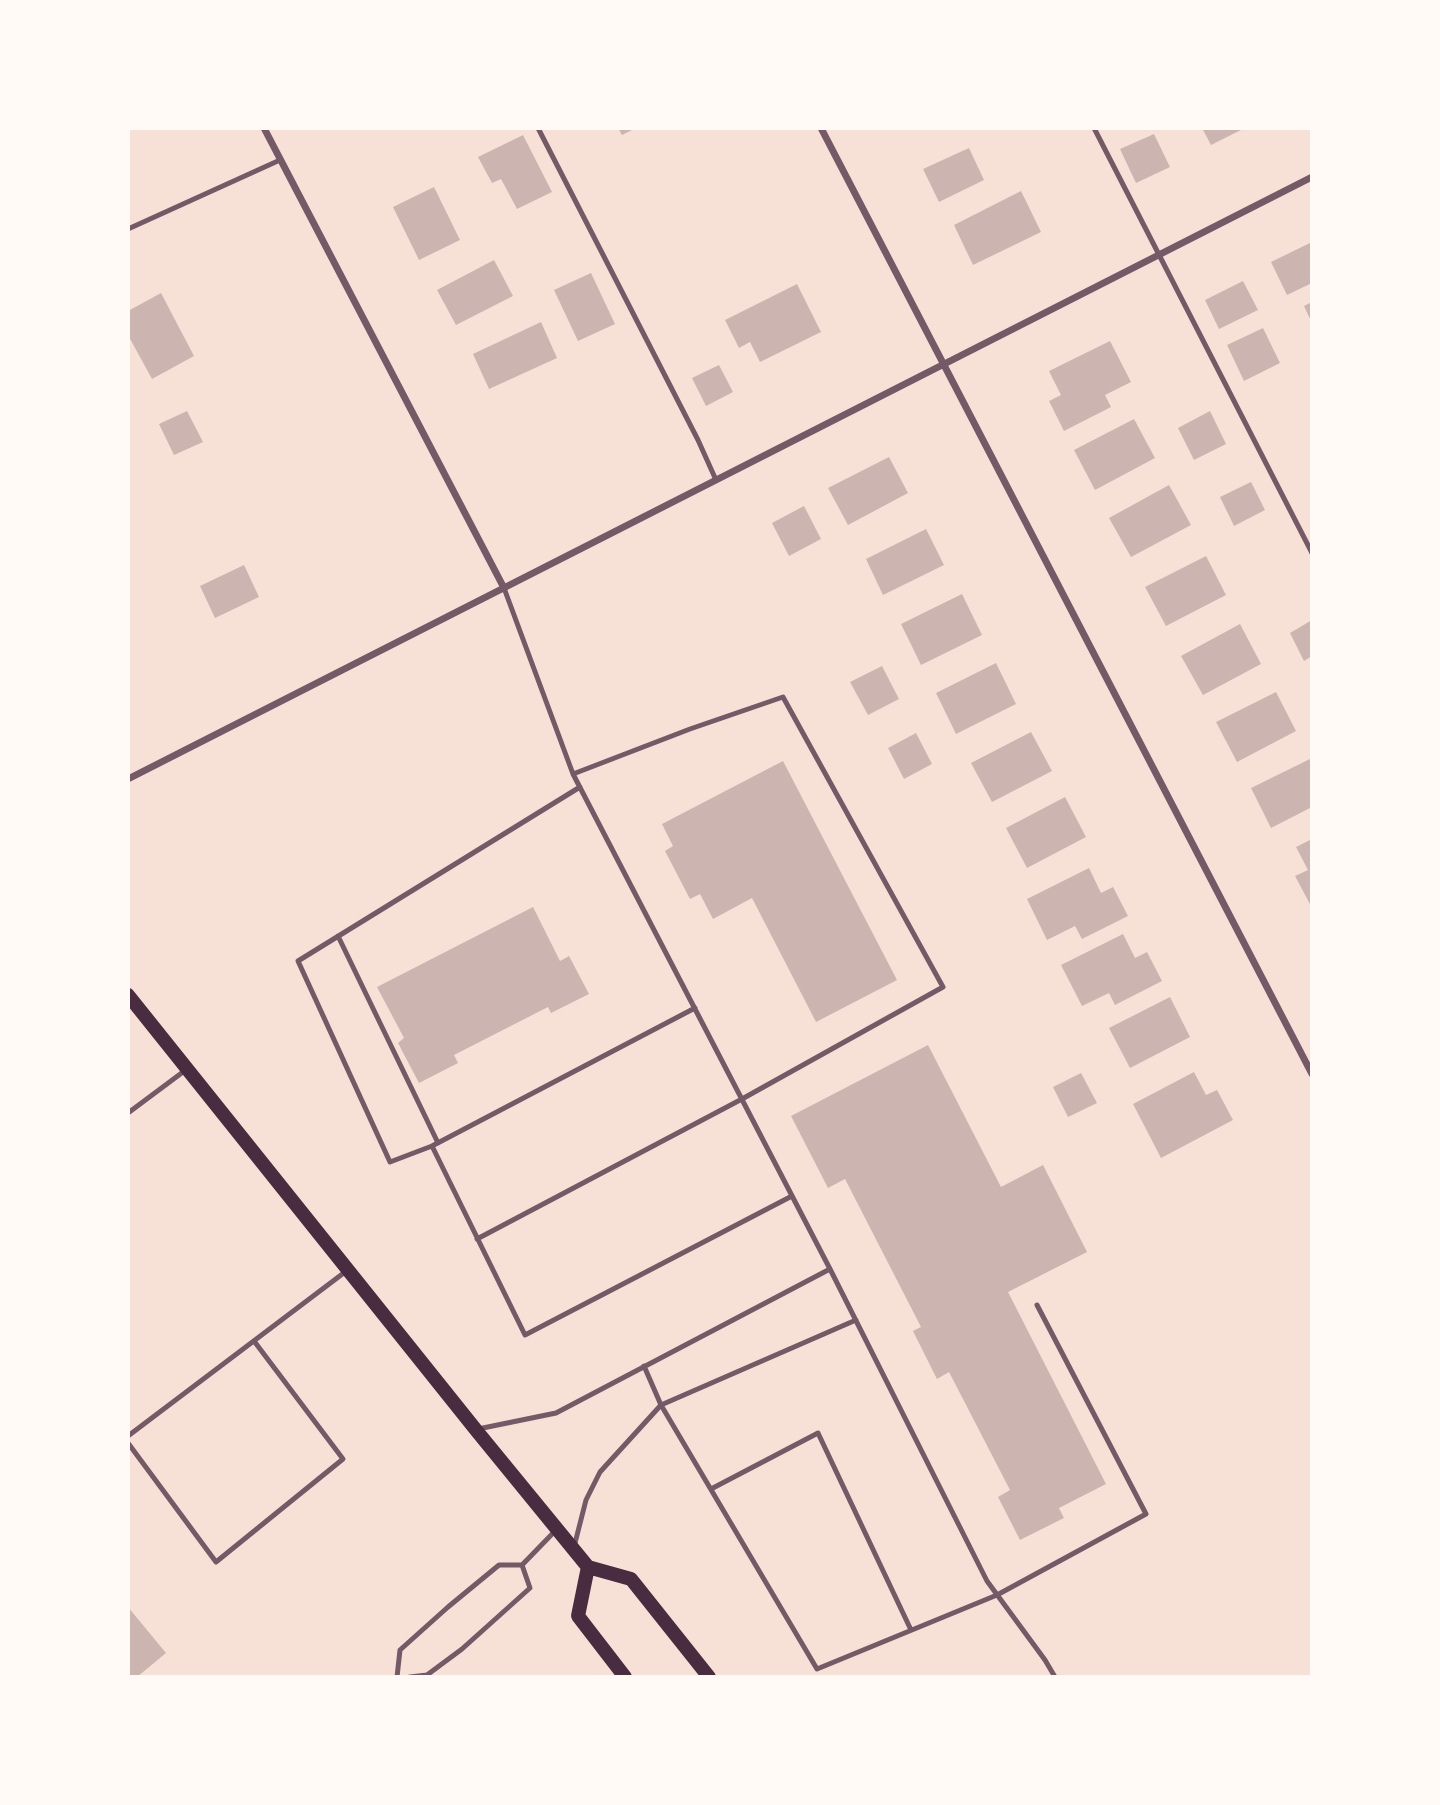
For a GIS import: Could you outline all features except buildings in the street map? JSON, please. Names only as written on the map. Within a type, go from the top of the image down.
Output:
[{"type":"main road","points":[[129,998],[588,1567],[631,1579],[709,1677]]},
{"type":"main road","points":[[588,1567],[578,1616],[625,1677]]},
{"type":"street","points":[[264,128],[504,588]]},
{"type":"street","points":[[821,128],[1312,1074]]},
{"type":"street","points":[[128,779],[1312,177]]},
{"type":"lane","points":[[538,128],[716,480]]},
{"type":"lane","points":[[1094,128],[1312,553]]},
{"type":"lane","points":[[128,229],[280,160]]},
{"type":"lane","points":[[504,588],[580,788],[830,1269],[987,1581],[1055,1677]]},
{"type":"lane","points":[[477,1239],[742,1099],[943,987],[783,697],[573,774]]},
{"type":"lane","points":[[580,788],[298,961],[390,1162],[435,1145],[695,1008]]},
{"type":"lane","points":[[338,936],[477,1239],[525,1335],[792,1196]]},
{"type":"lane","points":[[128,1113],[187,1069]]},
{"type":"lane","points":[[476,1430],[556,1413],[830,1269]]},
{"type":"lane","points":[[128,1436],[348,1270]]},
{"type":"lane","points":[[644,1366],[661,1405],[817,1669],[997,1595],[1146,1514],[1037,1305]]},
{"type":"lane","points":[[574,1547],[586,1500],[600,1472],[661,1405],[856,1320]]},
{"type":"lane","points":[[128,1443],[216,1562],[343,1459],[254,1341]]},
{"type":"lane","points":[[711,1489],[818,1433],[911,1630]]},
{"type":"lane","points":[[397,1677],[400,1650],[499,1565],[523,1565],[558,1528]]},
{"type":"lane","points":[[411,1677],[426,1675],[461,1649],[530,1588],[523,1565]]}]
